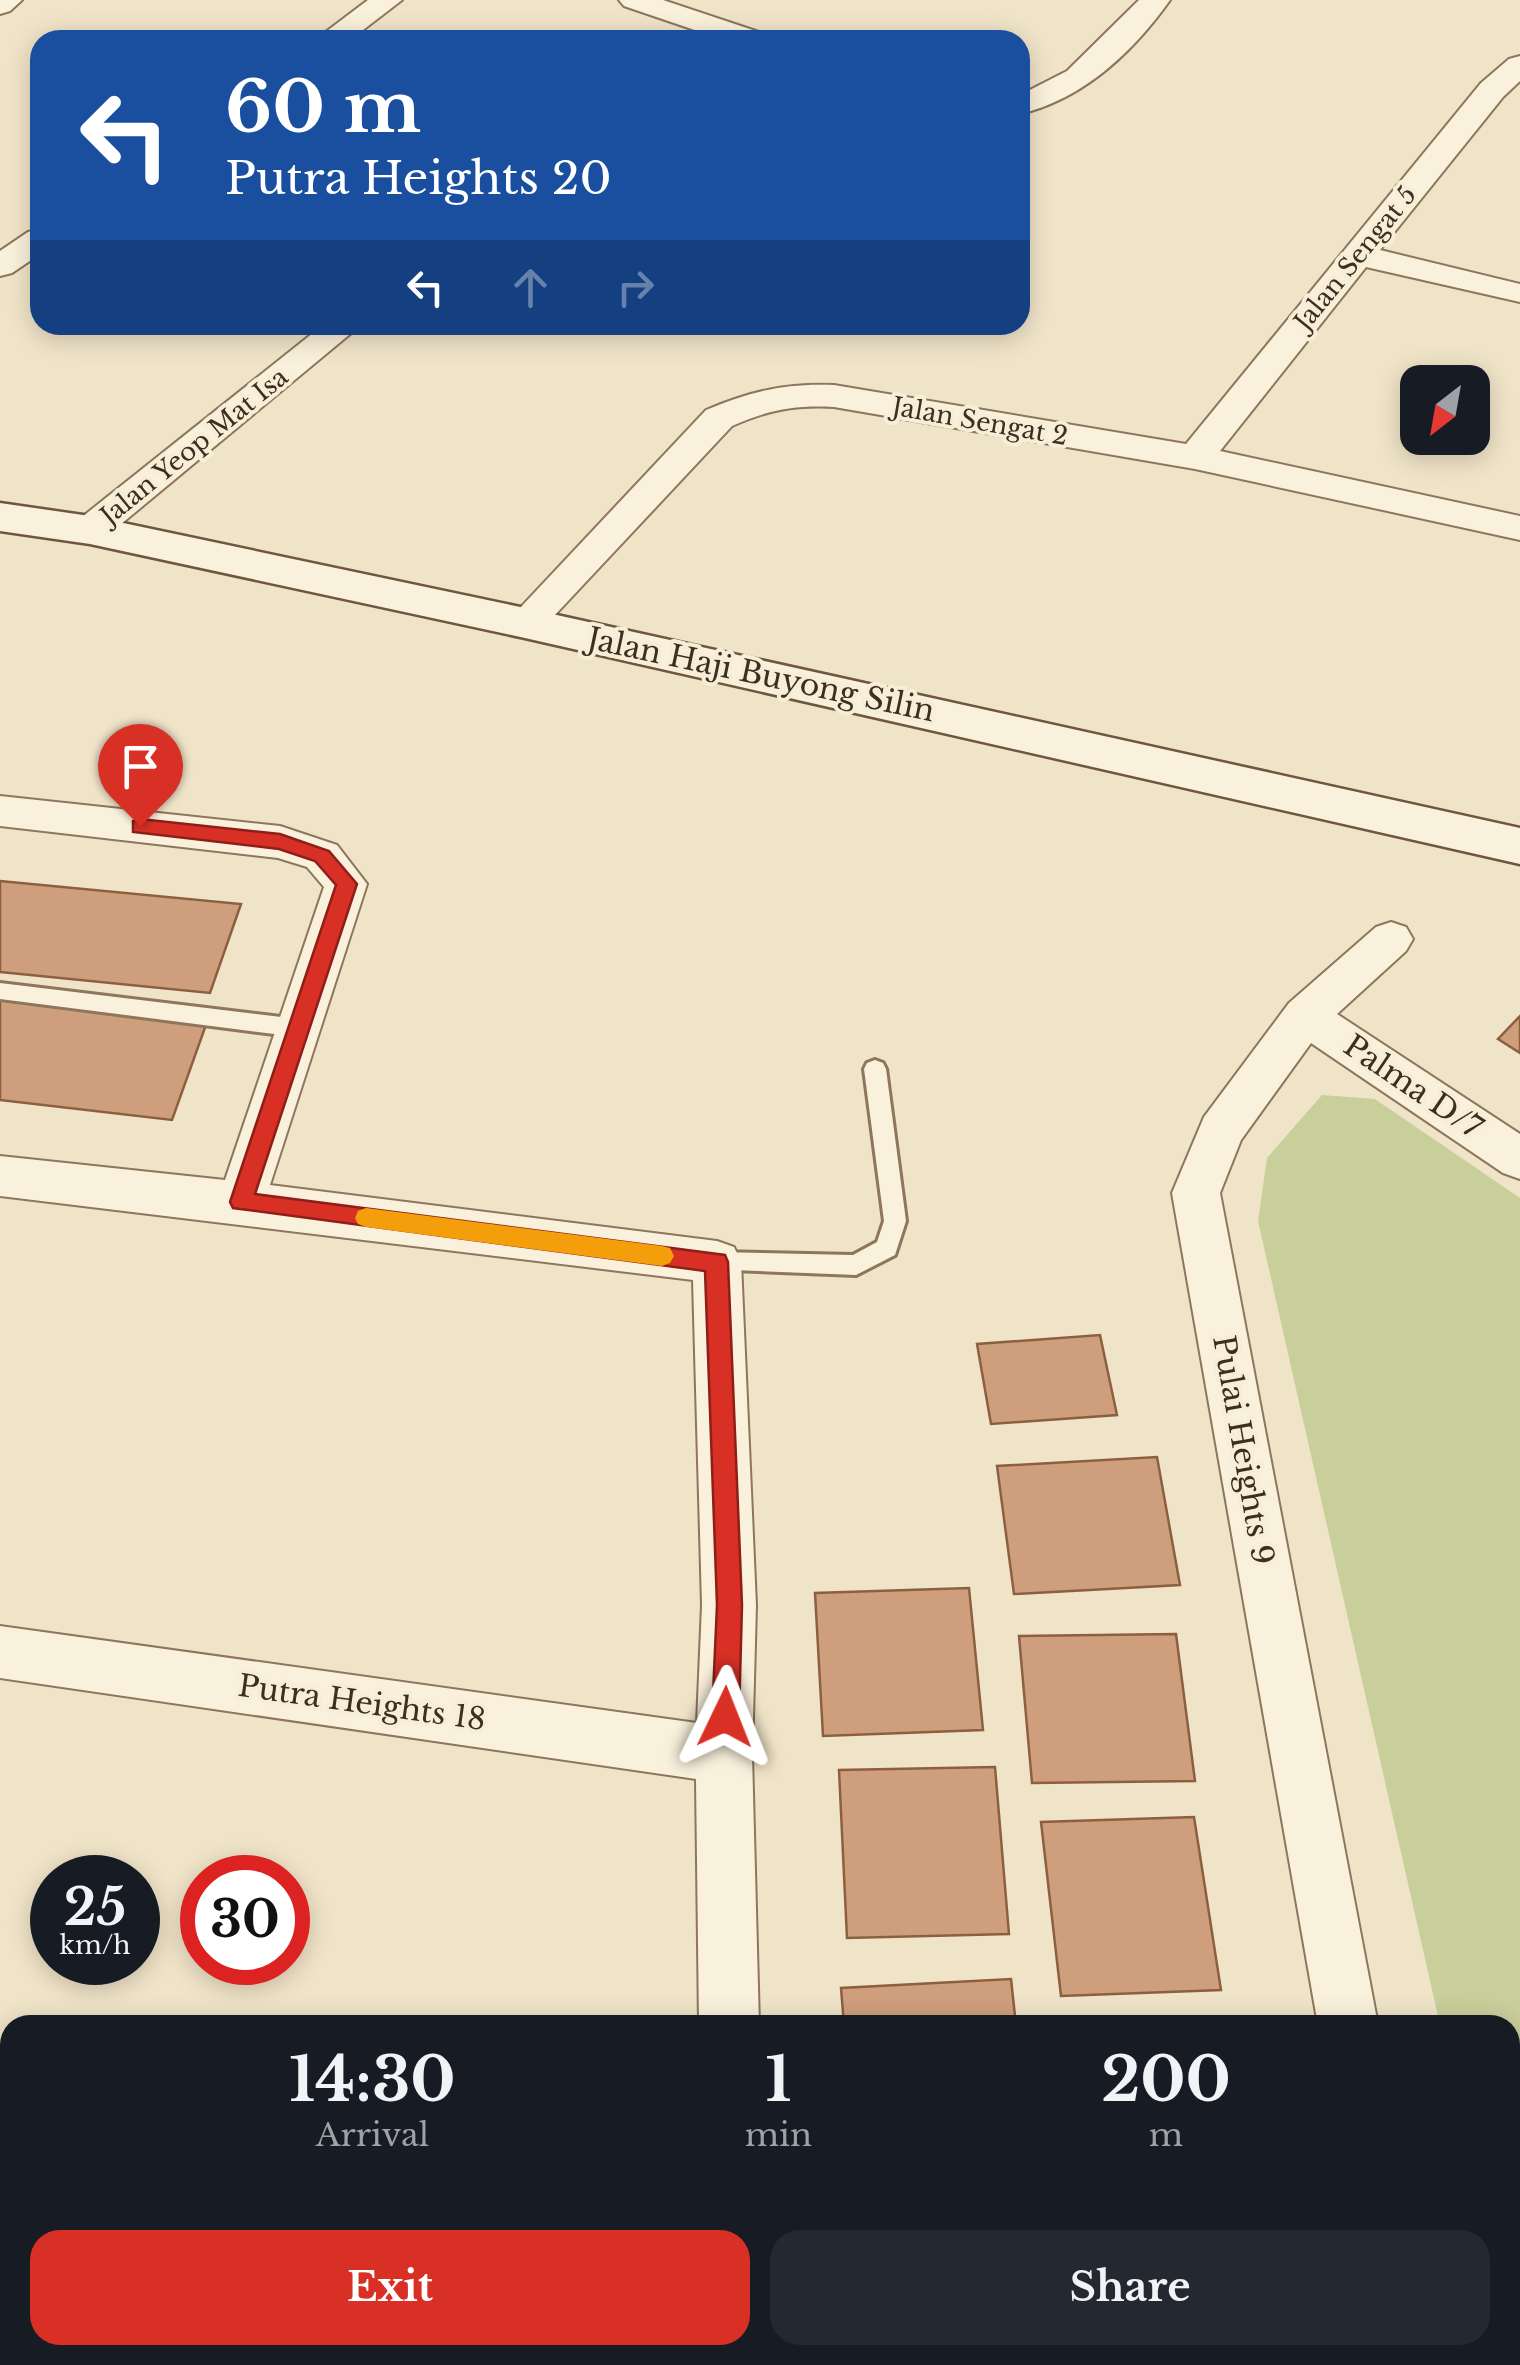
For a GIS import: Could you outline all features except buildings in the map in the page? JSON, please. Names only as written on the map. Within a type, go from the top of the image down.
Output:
[{"type":"street","points":[[0,5],[8,0]]},
{"type":"street","points":[[344,30],[387,0]]},
{"type":"street","points":[[634,0],[697,30]]},
{"type":"street","points":[[1030,102],[1063,88],[1102,56],[1155,0]]},
{"type":"street","name":"Jalan Sengat 5","points":[[1195,457],[1492,90],[1520,65]]},
{"type":"street","points":[[0,266],[30,246]]},
{"type":"street","points":[[1357,255],[1514,293]]},
{"type":"street","name":"Jalan Yeop Mat Isa","points":[[90,530],[332,335]]},
{"type":"street","name":"Jalan Sengat 2","points":[[525,623],[719,418],[764,399],[794,394],[834,396],[1195,457],[1520,528]]},
{"type":"street","name":"Jalan Haji Buyong Silin","points":[[0,517],[90,530],[525,623],[1520,846]]},
{"type":"street","points":[[0,811],[280,842],[322,856],[346,884],[241,1202]]},
{"type":"street","name":"Pulai Heights 9","points":[[1346,2015],[1196,1193],[1222,1131],[1305,1016],[1391,939]]},
{"type":"street","name":"Palma D/7","points":[[1305,1016],[1520,1159]]},
{"type":"street","points":[[2,1181],[241,1202],[716,1262],[730,1605],[724,1755],[729,2015]]},
{"type":"street","name":"Putra Heights 18","points":[[0,1652],[724,1755]]},
{"type":"lane","points":[[0,991],[298,1028]]},
{"type":"lane","points":[[716,1262],[856,1265],[887,1248],[894,1222],[875,1069]]},
{"type":"green space","points":[[1322,1095],[1375,1099],[1520,1198],[1520,2015],[1438,2015],[1258,1221],[1267,1158]]},
{"type":"slow traffic","points":[[366,1218],[662,1256]]},
{"type":"route","points":[[140,826],[280,842],[322,856],[346,884],[241,1202],[716,1262],[730,1605],[725,1717]]}]
